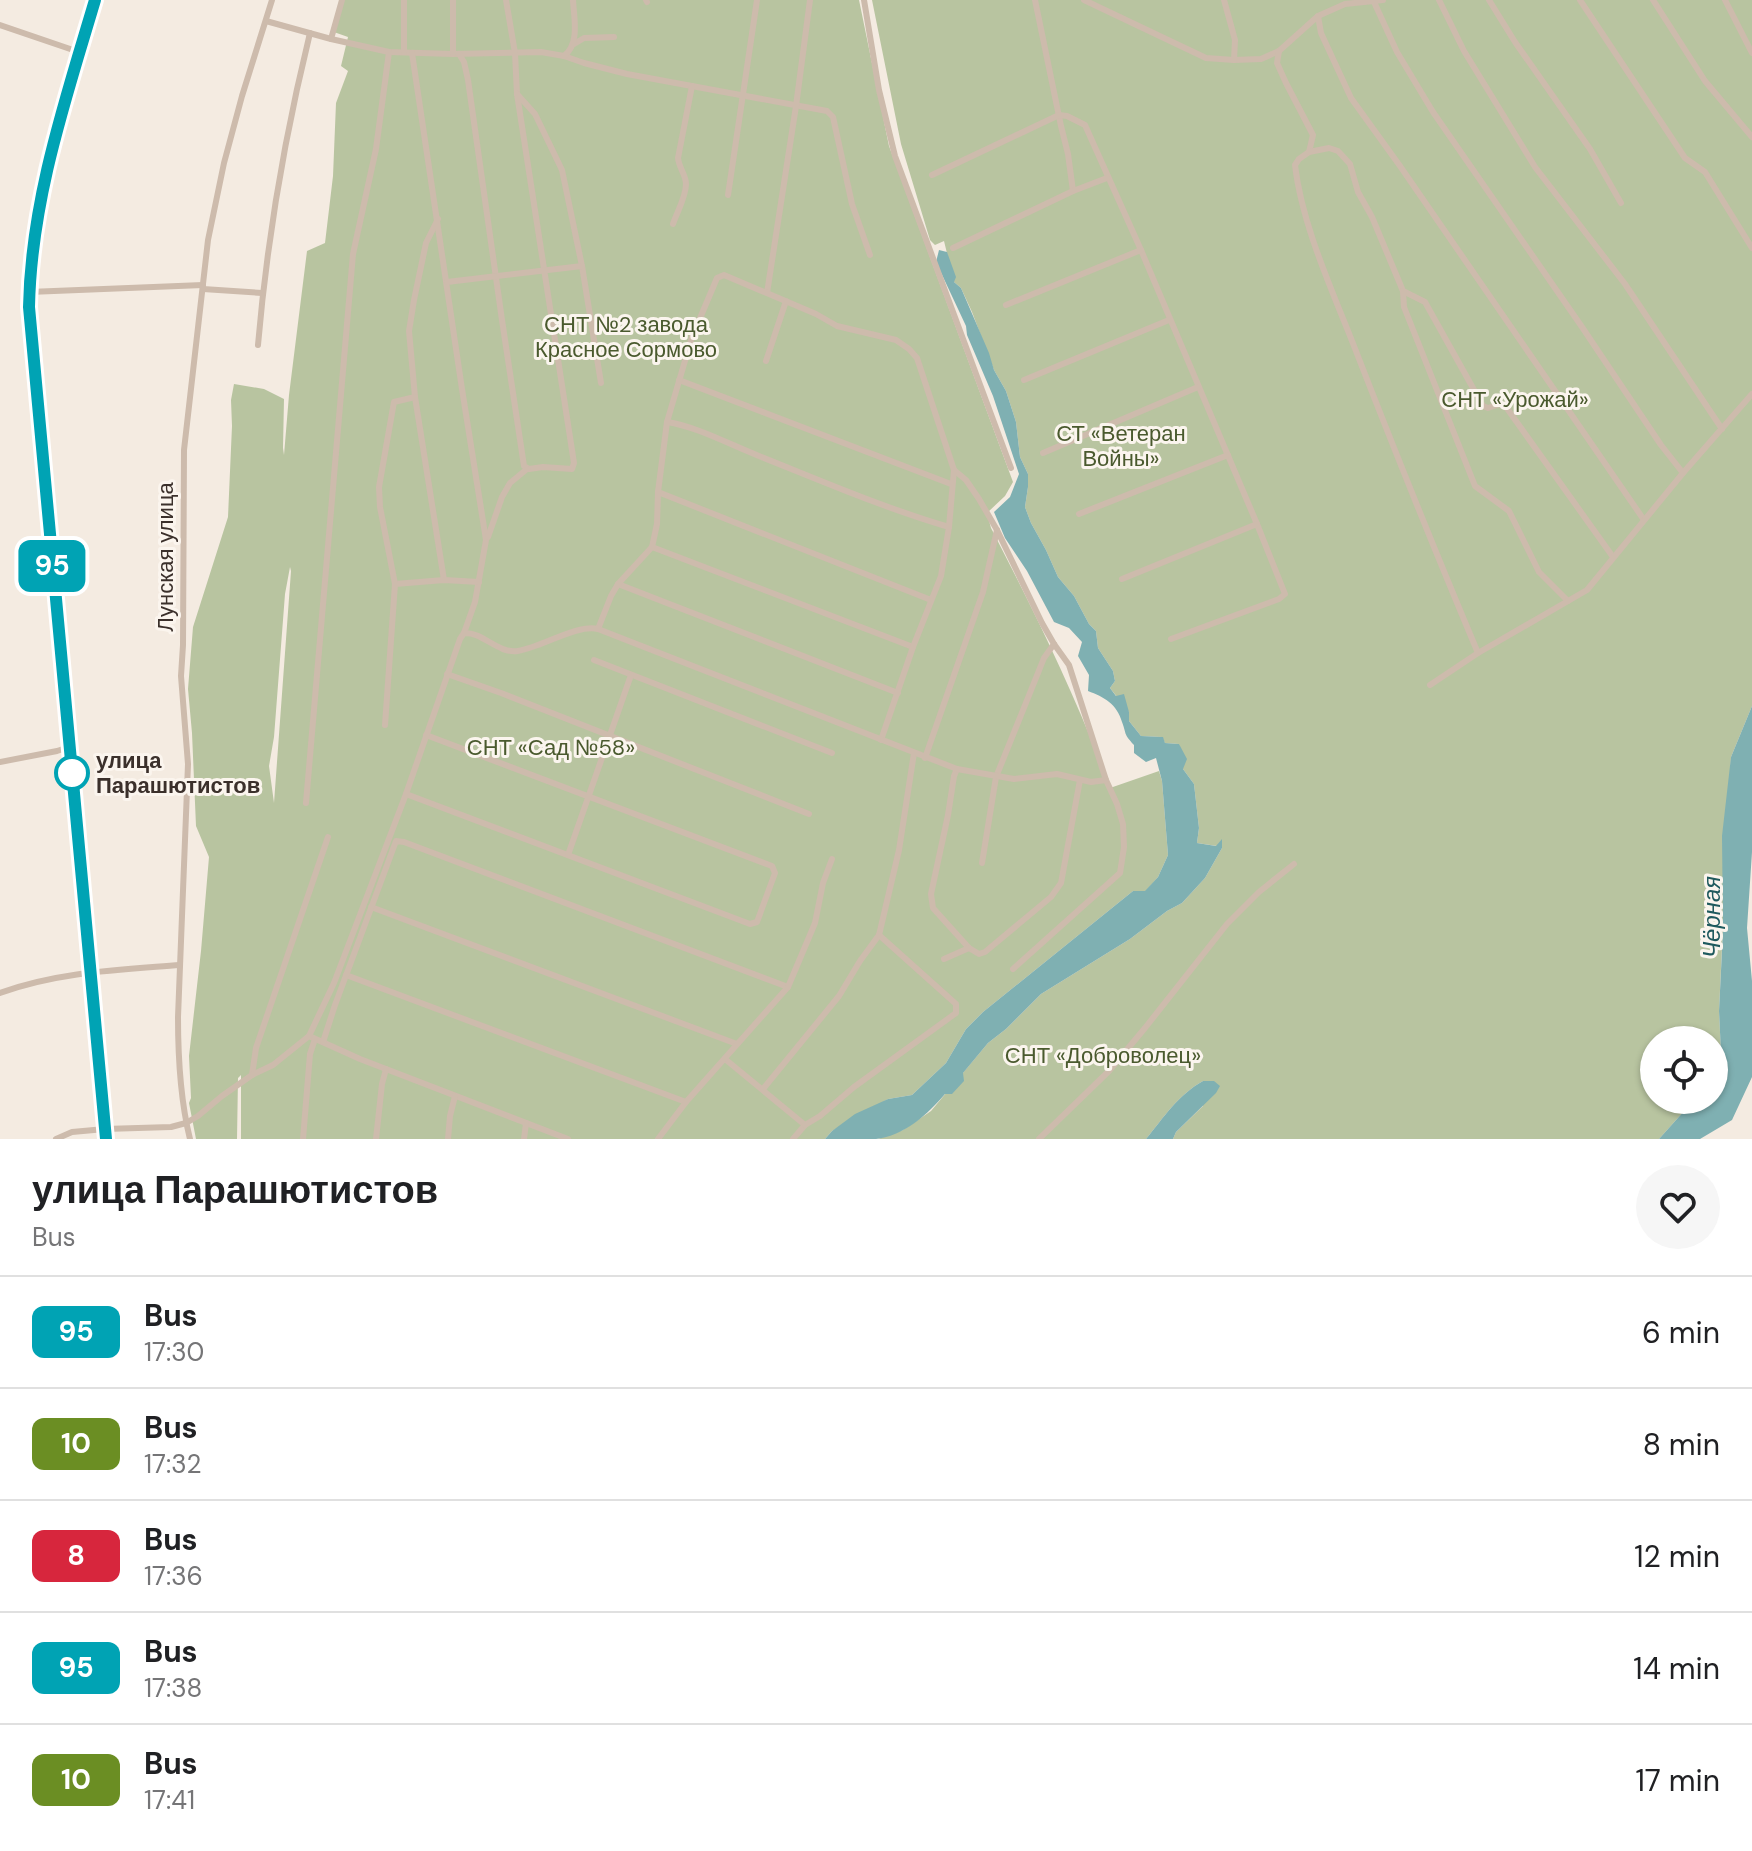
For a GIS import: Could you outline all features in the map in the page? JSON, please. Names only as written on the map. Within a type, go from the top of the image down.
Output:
[{"type":"main road","points":[[95,0],[53,139],[32,255],[29,292],[105,1134]]},
{"type":"street","name":"Лунская улица","points":[[190,1139],[178,1058],[188,764],[181,676],[184,450],[208,240],[224,163],[272,0]]},
{"type":"street","points":[[331,39],[342,0]]},
{"type":"street","points":[[404,0],[408,53],[438,219],[486,540]]},
{"type":"street","points":[[453,0],[456,54],[464,62],[468,80],[522,454],[527,469]]},
{"type":"street","points":[[303,1139],[310,1054],[475,602],[486,540],[502,497],[510,483],[527,469],[552,467],[569,470],[574,467],[517,94],[515,53],[506,0]]},
{"type":"street","points":[[573,0],[574,44]]},
{"type":"street","points":[[728,195],[757,0]]},
{"type":"street","points":[[767,293],[810,0]]},
{"type":"street","points":[[864,0],[879,90],[895,156],[1011,468]]},
{"type":"street","points":[[1035,0],[1073,191]]},
{"type":"street","points":[[1084,0],[1206,58],[1234,60],[1261,59],[1279,51],[1318,16],[1350,2],[1383,0]]},
{"type":"street","points":[[1224,0],[1235,40],[1234,60]]},
{"type":"street","points":[[1439,0],[1464,51],[1535,167],[1625,284],[1722,429]]},
{"type":"street","points":[[1489,0],[1590,149],[1621,203]]},
{"type":"street","points":[[1580,0],[1685,158],[1705,172],[1752,248]]},
{"type":"street","points":[[1653,0],[1705,81],[1752,137]]},
{"type":"street","points":[[1725,0],[1752,53]]},
{"type":"street","points":[[1374,2],[1397,52],[1433,112],[1683,473]]},
{"type":"street","points":[[1318,16],[1321,33],[1351,98],[1644,520]]},
{"type":"street","points":[[266,21],[389,52],[541,52],[627,74],[827,111],[833,117],[852,204],[870,255]]},
{"type":"street","points":[[0,25],[79,52]]},
{"type":"street","points":[[258,345],[262,293],[294,98],[310,33]]},
{"type":"street","points":[[564,56],[584,38],[614,37]]},
{"type":"street","points":[[1279,51],[1277,63],[1313,135],[1309,152]]},
{"type":"street","points":[[306,803],[353,254],[376,149],[389,52]]},
{"type":"street","points":[[673,224],[686,190],[687,181],[678,158],[692,86]]},
{"type":"street","points":[[517,94],[535,114],[562,170],[601,383]]},
{"type":"street","points":[[932,175],[1059,115],[1085,125],[1141,250],[1285,594],[1279,599],[1171,639]]},
{"type":"street","points":[[1478,653],[1324,270],[1296,174],[1295,165],[1309,152],[1329,148],[1338,151],[1350,164],[1358,192],[1372,217],[1403,291],[1404,307],[1475,486],[1509,511],[1539,572],[1568,601]]},
{"type":"street","points":[[953,248],[1107,178]]},
{"type":"street","points":[[438,219],[426,243],[409,331],[415,397],[444,580]]},
{"type":"street","points":[[1006,305],[1141,250]]},
{"type":"street","points":[[447,282],[582,266]]},
{"type":"street","points":[[598,629],[618,584],[652,547],[667,422],[692,337],[717,278],[724,275],[837,326],[896,340],[917,358],[954,470],[941,576],[881,740]]},
{"type":"street","points":[[29,292],[203,287],[262,293]]},
{"type":"street","points":[[1403,291],[1425,302],[1483,406],[1488,408],[1500,404],[1506,407],[1613,557]]},
{"type":"street","points":[[766,361],[786,301]]},
{"type":"street","points":[[1024,380],[1169,320]]},
{"type":"street","points":[[679,380],[951,484]]},
{"type":"street","points":[[1043,453],[1198,387]]},
{"type":"street","points":[[1430,685],[1478,653],[1587,590],[1752,394]]},
{"type":"street","points":[[385,725],[395,584],[379,487],[394,402],[415,397]]},
{"type":"street","points":[[667,422],[900,513],[949,527]]},
{"type":"street","points":[[1079,514],[1228,455]]},
{"type":"street","points":[[954,470],[966,480],[997,530],[1054,644],[1069,665],[1123,824],[1124,847],[1120,873],[1013,969]]},
{"type":"street","points":[[658,492],[931,600]]},
{"type":"street","points":[[1122,579],[1257,524]]},
{"type":"street","points":[[925,758],[983,592],[997,530]]},
{"type":"street","points":[[652,547],[913,647]]},
{"type":"street","points":[[395,584],[444,580],[479,582]]},
{"type":"street","points":[[618,584],[898,693]]},
{"type":"street","points":[[464,633],[471,633],[507,651],[518,651],[588,627],[598,629],[957,769],[1014,779],[1057,774],[1091,782],[1106,780]]},
{"type":"street","points":[[982,863],[996,777],[1044,658],[1054,644]]},
{"type":"street","points":[[594,660],[832,753]]},
{"type":"street","points":[[447,674],[809,814]]},
{"type":"street","points":[[568,855],[631,675]]},
{"type":"street","points":[[406,794],[750,924],[757,922],[775,873],[772,866],[426,735]]},
{"type":"street","points":[[0,762],[69,747]]},
{"type":"street","points":[[763,1089],[839,996],[879,935],[899,850],[914,753]]},
{"type":"street","points":[[957,769],[931,894],[933,908],[969,948],[979,954],[1051,897],[1061,883],[1080,780]]},
{"type":"street","points":[[252,1075],[256,1048],[328,837]]},
{"type":"street","points":[[56,1139],[72,1132],[105,1134],[186,1123],[252,1075],[315,1039],[346,975],[396,841],[788,987]]},
{"type":"street","points":[[658,1139],[686,1102],[788,987],[815,923],[823,883],[832,859]]},
{"type":"street","points":[[1039,1139],[1109,1071],[1227,924],[1259,892],[1294,864]]},
{"type":"street","points":[[371,907],[737,1044]]},
{"type":"street","points":[[793,1139],[805,1125],[854,1087],[956,1013],[956,1004],[879,935]]},
{"type":"street","points":[[944,959],[969,948]]},
{"type":"street","points":[[0,993],[52,977],[180,965]]},
{"type":"street","points":[[346,975],[686,1102]]},
{"type":"street","points":[[315,1039],[568,1139]]},
{"type":"street","points":[[725,1059],[805,1125]]},
{"type":"street","points":[[376,1139],[386,1069]]},
{"type":"street","points":[[448,1139],[455,1096]]},
{"type":"street","points":[[524,1139],[526,1123]]},
{"type":"green space","name":"СНТ №2 завода Красное Сормово","points":[[341,0],[859,0],[889,146],[1013,482],[1005,496],[987,513],[991,528],[1055,656],[1110,788],[1159,771],[1168,855],[1158,877],[1145,892],[1133,891],[983,1012],[966,1029],[946,1063],[912,1095],[888,1099],[832,1131],[825,1139],[241,1139],[241,1075],[238,1078],[237,1139],[196,1139],[189,1103],[189,1056],[209,857],[196,826],[188,689],[193,627],[228,517],[234,384],[264,389],[284,399],[284,455],[307,251],[325,243],[333,176],[336,103],[348,71],[341,66],[348,37],[331,31]],"holes":[[[290,567],[274,803],[269,766]]]},
{"type":"green space","points":[[872,0],[1752,0],[1752,706],[1731,757],[1720,1026],[1640,1026],[1640,1114],[1681,1114],[1659,1139],[1173,1139],[1176,1132],[1203,1106],[1203,1081],[1179,1100],[1146,1139],[878,1139],[903,1130],[931,1111],[988,1043],[1041,994],[1182,903],[1205,878],[1222,848],[1222,840],[1217,846],[1197,843],[1199,828],[1194,784],[1183,769],[1179,744],[1165,743],[1162,737],[1141,736],[1129,721],[1129,712],[1110,688],[1115,681],[1113,671],[1098,648],[1096,631],[1058,577],[1031,523],[1025,507],[1028,474],[1020,457],[1016,422],[1006,391],[994,370],[961,288],[954,282],[944,241],[935,245],[930,240],[901,144]]},
{"type":"water","points":[[939,250],[947,252],[956,277],[954,282],[961,288],[994,370],[1006,391],[1016,422],[1020,457],[1028,474],[1025,507],[1031,523],[1058,577],[1096,631],[1098,648],[1113,671],[1115,681],[1110,688],[1116,696],[1124,694],[1129,721],[1141,736],[1163,737],[1165,743],[1179,744],[1187,759],[1183,769],[1194,784],[1199,828],[1197,843],[1216,846],[1222,839],[1222,848],[1205,878],[1182,903],[1041,994],[988,1043],[963,1073],[964,1081],[952,1094],[945,1094],[915,1123],[896,1134],[876,1139],[825,1139],[855,1114],[888,1099],[912,1095],[946,1063],[966,1029],[983,1012],[1133,891],[1145,891],[1158,877],[1168,855],[1162,781],[1156,758],[1146,762],[1134,753],[1134,745],[1117,710],[1088,691],[1089,675],[1078,656],[1082,642],[1069,628],[1054,622],[1005,538],[994,512],[1010,497],[1019,474],[966,326],[936,262]]},
{"type":"water","points":[[1752,706],[1752,852],[1747,928],[1752,981],[1752,1077],[1732,1120],[1700,1139],[1659,1139],[1681,1114],[1728,1114],[1728,1026],[1720,1026],[1719,1011],[1723,930],[1722,836],[1731,757]]},
{"type":"water","points":[[1203,1081],[1214,1081],[1220,1086],[1173,1139],[1146,1139],[1179,1100]]},
{"type":"bus line","name":"95","points":[[95,0],[53,139],[39,206],[29,307],[106,1139]]},
{"type":"place","name":"улица Парашютистов","points":[[72,773]]},
{"type":"park label","name":"СНТ «Урожай»","points":[[1515,399]]},
{"type":"park label","name":"СТ «Ветеран Войны»","points":[[1121,446]]},
{"type":"park label","name":"СНТ «Сад №58»","points":[[551,747]]},
{"type":"park label","name":"СНТ «Доброволец»","points":[[1103,1055]]},
{"type":"water label","name":"Чёрная","points":[[1711,917]]}]
